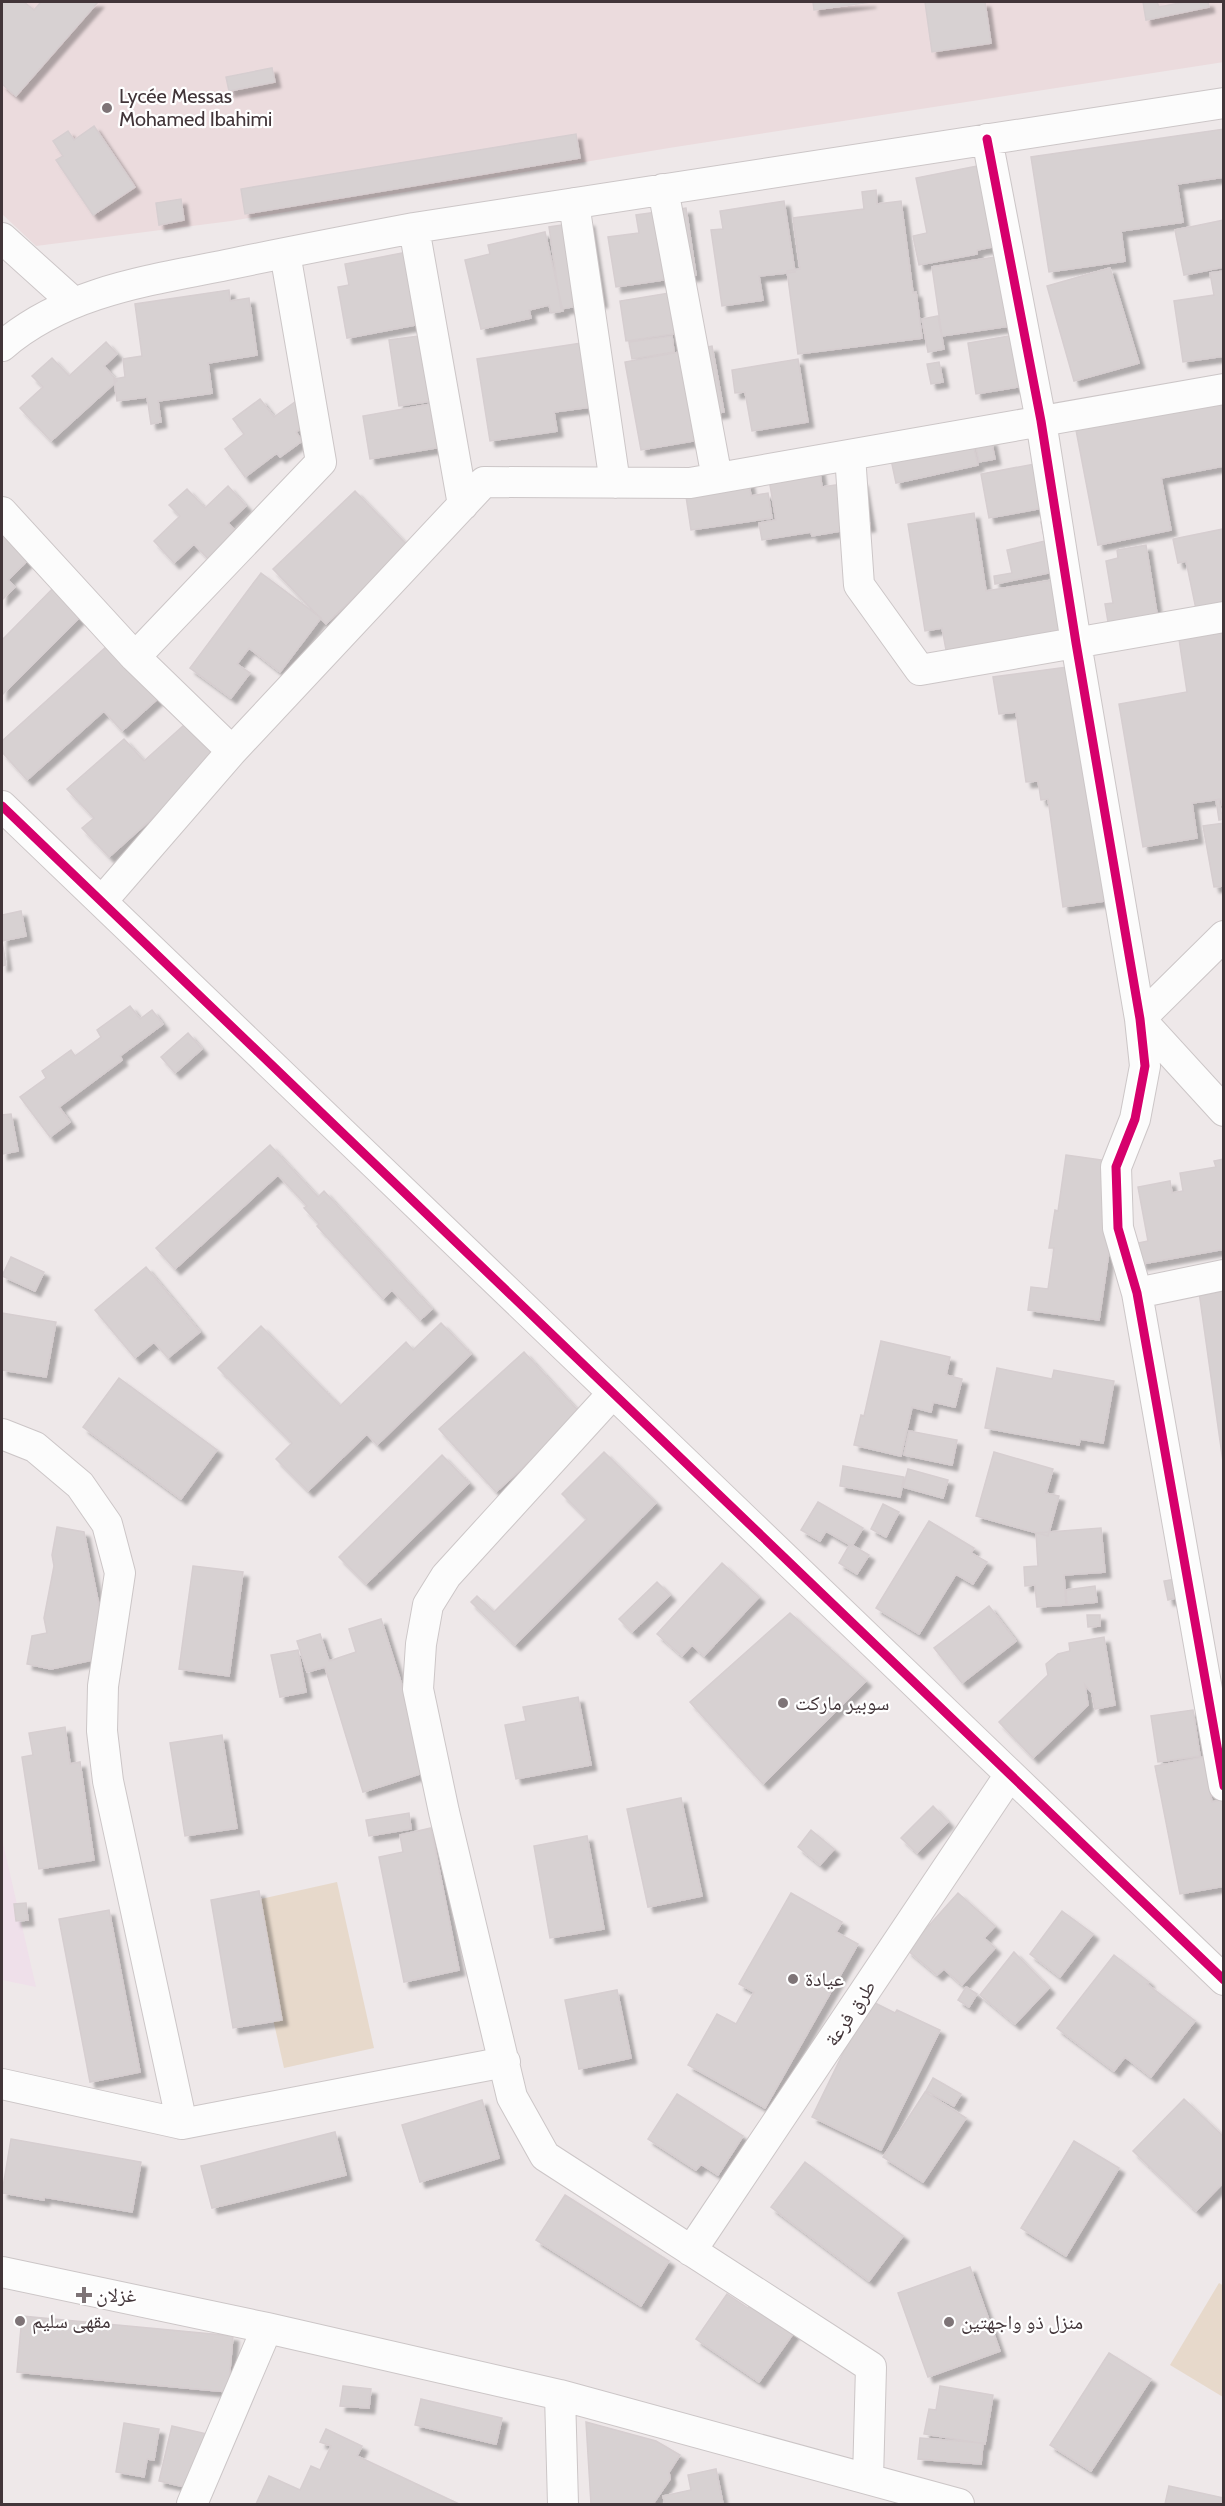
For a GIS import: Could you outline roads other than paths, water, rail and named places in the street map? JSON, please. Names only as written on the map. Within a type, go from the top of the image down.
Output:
[{"type":"street","points":[[2,346],[41,318],[73,302],[109,289],[285,253],[414,228],[1224,103]]},
{"type":"street","points":[[987,139],[1041,421],[1140,1019],[1145,1066],[1135,1119],[1116,1167],[1118,1228],[1137,1293],[1220,1745],[1224,1786]]},
{"type":"street","points":[[663,189],[717,478]]},
{"type":"street","points":[[574,203],[615,483]]},
{"type":"street","points":[[414,228],[463,505]]},
{"type":"street","points":[[2,238],[73,302]]},
{"type":"street","points":[[135,657],[321,462],[285,253]]},
{"type":"street","points":[[102,902],[232,751],[484,482],[690,483],[1224,389]]},
{"type":"street","points":[[850,454],[859,585],[920,670],[1224,617]]},
{"type":"street","points":[[2,512],[135,657],[232,751]]},
{"type":"street","points":[[2,806],[1009,1776],[1224,1980]]},
{"type":"street","points":[[1140,1019],[1224,936]]},
{"type":"street","points":[[1140,1019],[1224,1111]]},
{"type":"street","points":[[1137,1293],[1224,1275]]},
{"type":"street","points":[[613,1393],[447,1576],[428,1605],[421,1644],[417,1689],[444,1812],[512,2097],[545,2156],[871,2367],[868,2480]]},
{"type":"street","points":[[2,1434],[35,1447],[80,1485],[107,1524],[120,1573],[103,1686],[102,1731],[108,1781],[182,2124]]},
{"type":"street","name":"طرق فرعة","points":[[691,2251],[1009,1776]]},
{"type":"street","points":[[2,2084],[182,2124],[505,2062]]},
{"type":"street","points":[[2,2272],[267,2328],[560,2395],[959,2505]]},
{"type":"street","points":[[192,2505],[267,2328]]},
{"type":"street","points":[[560,2395],[563,2505]]},
{"type":"place","name":"Lycée Messas Mohamed Ibahimi","points":[[107,108]]},
{"type":"place","name":"سوبير ماركت","points":[[783,1703]]},
{"type":"place","name":"عيادة","points":[[793,1979]]},
{"type":"place","name":"غزلان","points":[[84,2295]]},
{"type":"place","name":"مقهى سليم","points":[[20,2321]]},
{"type":"place","name":"منزل ذو واجهتين","points":[[949,2322]]}]
